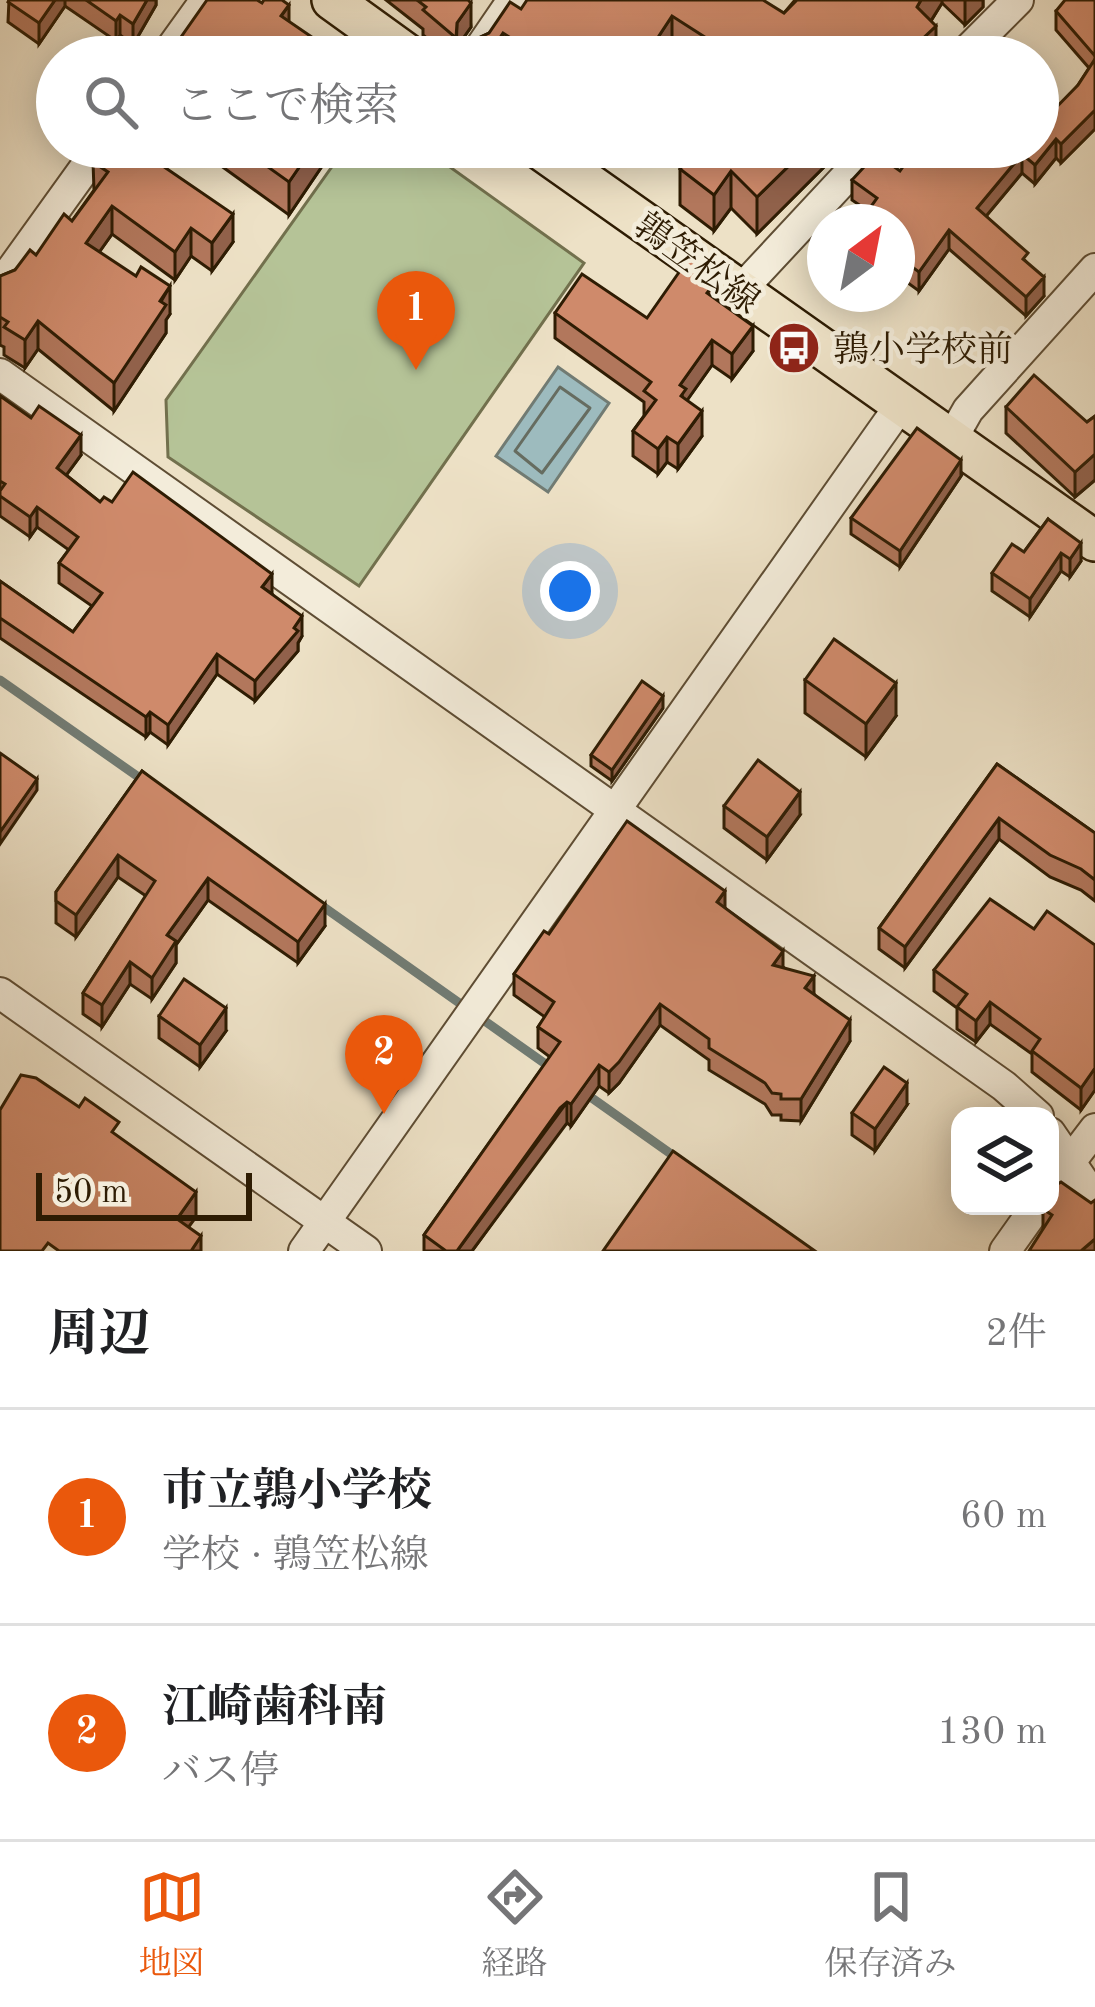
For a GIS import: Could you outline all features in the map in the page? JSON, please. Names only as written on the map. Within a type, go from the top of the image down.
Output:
[{"type":"main road","points":[[332,0],[382,36]]},
{"type":"main road","name":"鶉笠松線","points":[[566,168],[1095,541]]},
{"type":"street","points":[[180,36],[206,0]]},
{"type":"street","points":[[488,36],[513,0]]},
{"type":"street","points":[[982,36],[1018,0]]},
{"type":"street","points":[[0,286],[85,168]]},
{"type":"street","points":[[740,292],[855,168]]},
{"type":"street","points":[[951,440],[968,410],[1095,269]]},
{"type":"street","points":[[0,374],[1028,1107]]},
{"type":"street","points":[[304,1251],[901,406]]},
{"type":"street","points":[[0,993],[366,1251]]},
{"type":"street","points":[[1059,1176],[1095,1129]]},
{"type":"street","points":[[1059,1146],[1095,1199]]},
{"type":"street","points":[[1005,1251],[1031,1215]]},
{"type":"green space","points":[[331,168],[451,168],[584,263],[359,586],[168,457],[166,400]]},
{"type":"water","points":[[558,367],[609,403],[548,492],[496,456]]},
{"type":"building","points":[[9,0],[55,0],[39,23]]},
{"type":"building","points":[[86,0],[147,0],[133,24],[120,15],[116,21]]},
{"type":"building","points":[[207,0],[282,0],[289,5],[281,16],[310,36],[182,36]]},
{"type":"building","points":[[417,0],[471,3],[457,23],[456,36],[423,10],[426,7]]},
{"type":"building","points":[[527,0],[763,0],[784,13],[797,0],[921,0],[917,7],[936,26],[925,36],[703,36],[672,16],[659,36],[483,36],[510,2],[521,9]]},
{"type":"building","points":[[1065,0],[1095,0],[1095,56],[1056,11]]},
{"type":"building","points":[[1095,59],[1095,110],[1061,144],[1059,104]]},
{"type":"building","points":[[102,168],[166,168],[233,214],[212,243],[191,228],[175,252],[112,206],[86,243],[136,276],[141,267],[170,286],[160,301],[166,305],[114,383],[38,321],[25,340],[4,327],[8,322],[0,317],[0,276],[15,270],[30,250],[36,255],[64,214],[72,221],[108,172]]},
{"type":"building","points":[[269,168],[299,168],[289,182]]},
{"type":"building","points":[[787,168],[757,197],[731,171],[714,195],[680,169]]},
{"type":"building","points":[[863,168],[1010,168],[977,208],[1028,253],[1023,259],[1044,277],[1026,297],[949,230],[919,272],[915,269],[915,204],[873,204],[877,198],[852,180]]},
{"type":"building","points":[[689,258],[718,279],[707,293],[753,326],[732,354],[712,340],[680,385],[686,389],[681,396],[702,411],[678,444],[667,437],[658,449],[633,431],[656,400],[644,391],[651,382],[555,313],[582,274],[647,318]]},
{"type":"building","points":[[1034,375],[1087,422],[1095,416],[1095,454],[1075,472],[1006,407]]},
{"type":"building","points":[[0,396],[31,418],[39,406],[81,435],[57,468],[100,502],[104,497],[112,502],[133,472],[272,574],[262,587],[302,616],[294,628],[298,631],[255,681],[217,654],[168,725],[150,712],[146,717],[0,618],[0,581],[73,632],[102,593],[59,563],[78,537],[37,507],[30,517],[0,496],[5,484],[0,481]]},
{"type":"building","points":[[917,428],[961,460],[900,551],[851,518]]},
{"type":"building","points":[[1048,519],[1081,543],[1070,559],[1061,553],[1030,599],[992,573],[1012,544],[1024,552]]},
{"type":"building","points":[[834,639],[896,683],[866,724],[805,680]]},
{"type":"building","points":[[642,681],[663,696],[612,770],[591,755]]},
{"type":"building","points":[[0,753],[37,779],[0,832]]},
{"type":"building","points":[[758,760],[800,792],[767,837],[724,806]]},
{"type":"building","points":[[997,764],[1095,833],[1095,880],[999,818],[905,947],[879,928]]},
{"type":"building","points":[[142,771],[325,904],[298,942],[208,878],[167,935],[176,941],[152,978],[130,962],[102,1005],[83,993],[155,881],[118,855],[76,915],[56,901],[56,892]]},
{"type":"building","points":[[627,821],[725,891],[717,902],[783,951],[773,965],[814,976],[805,988],[850,1020],[801,1099],[781,1099],[781,1094],[772,1093],[765,1083],[709,1048],[709,1039],[660,1004],[619,1062],[609,1072],[599,1065],[571,1104],[560,1108],[457,1251],[446,1251],[424,1235],[560,1042],[538,1027],[554,1002],[514,974],[544,931],[549,934]]},
{"type":"building","points":[[990,899],[1034,929],[1047,911],[1095,945],[1095,1068],[1081,1088],[1032,1051],[1040,1039],[990,1002],[976,1021],[957,1007],[967,994],[934,970]]},
{"type":"building","points":[[184,979],[226,1008],[200,1045],[159,1016]]},
{"type":"building","points":[[884,1067],[907,1083],[875,1129],[852,1113]]},
{"type":"building","points":[[21,1075],[36,1078],[79,1107],[85,1098],[119,1122],[112,1132],[196,1192],[177,1219],[201,1236],[191,1251],[59,1251],[48,1243],[42,1251],[0,1251],[0,1110]]},
{"type":"building","points":[[673,1151],[815,1251],[603,1251]]},
{"type":"building","points":[[1059,1183],[1091,1203],[1095,1200],[1095,1239],[1081,1251],[1029,1251],[1052,1215],[1059,1215]]},
{"type":"waterway","points":[[0,680],[147,783]]},
{"type":"waterway","points":[[318,903],[554,1070]]},
{"type":"waterway","points":[[582,1091],[681,1161]]},
{"type":"place","name":"鶉小学校前","points":[[794,348]]},
{"type":"place","name":"市立鶉小学校","points":[[416,370]]},
{"type":"place","name":"江崎歯科南","points":[[384,1114]]}]
